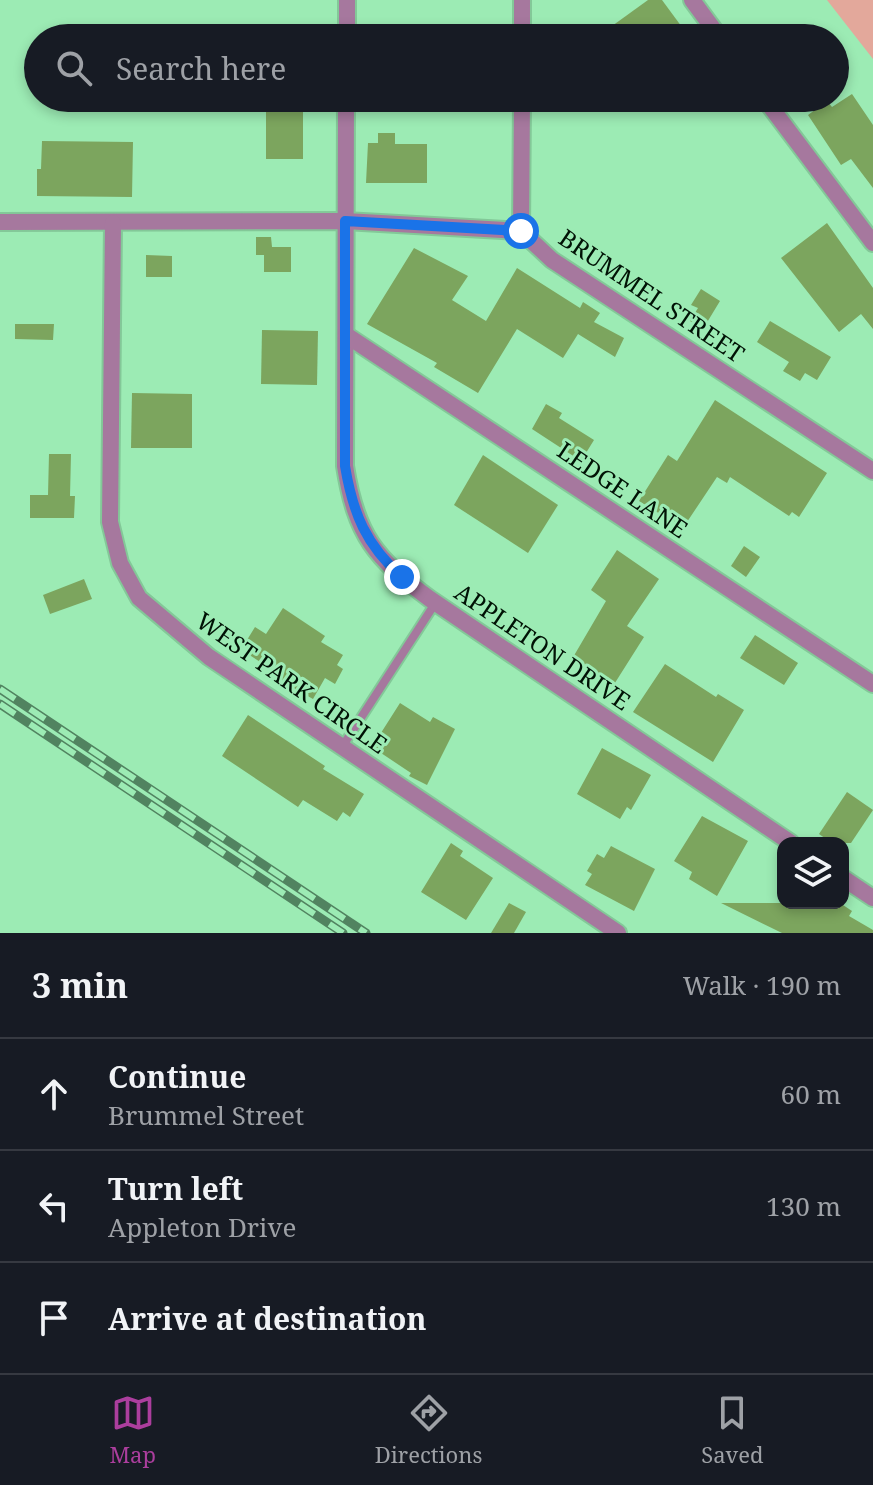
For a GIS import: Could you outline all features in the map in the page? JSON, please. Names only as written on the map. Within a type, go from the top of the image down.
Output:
[{"type":"street","points":[[347,0],[347,24]]},
{"type":"street","points":[[522,0],[522,24]]},
{"type":"street","points":[[692,0],[710,24]]},
{"type":"street","name":"APPLETON DRIVE","points":[[346,112],[345,466],[360,525],[381,559],[436,602],[782,837]]},
{"type":"street","points":[[521,231],[522,112]]},
{"type":"street","points":[[775,112],[873,243]]},
{"type":"street","name":"BRUMMEL STREET","points":[[0,222],[345,221],[521,231],[552,260],[873,471]]},
{"type":"street","name":"WEST PARK CIRCLE","points":[[113,223],[110,522],[120,563],[139,598],[209,657],[618,933]]},
{"type":"street","name":"LEDGE LANE","points":[[346,335],[873,684]]},
{"type":"street","points":[[849,882],[873,898]]},
{"type":"lane","points":[[341,748],[436,602]]},
{"type":"shaded area","points":[[827,0],[873,0],[873,59],[849,24],[846,24]]},
{"type":"building","points":[[648,0],[662,0],[680,24],[615,24]]},
{"type":"building","points":[[852,94],[873,125],[873,188],[851,159],[841,165],[808,115],[812,112],[849,112],[849,96]]},
{"type":"building","points":[[266,112],[303,112],[303,159],[266,159]]},
{"type":"building","points":[[378,133],[395,133],[395,144],[427,144],[427,183],[366,183],[368,143],[378,143]]},
{"type":"building","points":[[42,141],[133,142],[132,197],[37,196],[37,169],[41,169]]},
{"type":"building","points":[[827,223],[873,288],[873,329],[861,314],[839,332],[781,258]]},
{"type":"building","points":[[256,237],[271,237],[272,247],[291,247],[291,272],[264,272],[264,255],[256,255]]},
{"type":"building","points":[[414,248],[468,276],[452,300],[486,321],[517,268],[580,308],[583,302],[600,313],[594,322],[624,338],[615,357],[578,334],[563,358],[517,329],[478,393],[434,367],[437,363],[367,324]]},
{"type":"building","points":[[146,255],[172,256],[172,277],[146,277]]},
{"type":"building","points":[[701,289],[720,301],[703,329],[690,321],[698,308],[691,305]]},
{"type":"building","points":[[770,321],[831,357],[817,380],[805,373],[800,381],[783,371],[789,362],[757,342]]},
{"type":"building","points":[[15,324],[54,324],[53,340],[15,339]]},
{"type":"building","points":[[262,330],[318,331],[317,385],[261,384]]},
{"type":"building","points":[[132,393],[192,394],[192,448],[131,448]]},
{"type":"building","points":[[715,400],[827,473],[799,517],[792,512],[789,516],[730,477],[727,483],[717,477],[683,528],[639,501],[668,455],[677,461]]},
{"type":"building","points":[[546,404],[562,413],[559,418],[594,440],[581,461],[532,429]]},
{"type":"building","points":[[49,454],[71,454],[70,496],[75,496],[74,518],[30,518],[30,495],[48,495]]},
{"type":"building","points":[[483,455],[558,505],[528,553],[454,505]]},
{"type":"building","points":[[744,546],[760,557],[746,577],[731,566]]},
{"type":"building","points":[[617,550],[659,579],[627,626],[644,637],[613,686],[572,659],[606,601],[591,590]]},
{"type":"building","points":[[84,579],[92,599],[50,614],[43,595]]},
{"type":"building","points":[[283,608],[325,636],[321,642],[343,655],[337,665],[343,669],[335,684],[325,678],[313,699],[279,680],[282,676],[248,654],[254,645],[247,640],[255,627],[266,634]]},
{"type":"building","points":[[755,635],[798,663],[784,685],[740,658]]},
{"type":"building","points":[[665,664],[716,697],[718,694],[744,710],[713,762],[633,712]]},
{"type":"building","points":[[400,703],[430,722],[433,717],[455,729],[427,785],[409,776],[411,773],[372,747]]},
{"type":"building","points":[[248,715],[325,766],[323,769],[364,794],[350,817],[343,812],[337,821],[303,800],[298,807],[222,756]]},
{"type":"building","points":[[602,748],[651,775],[631,810],[627,807],[620,819],[577,794]]},
{"type":"building","points":[[847,792],[873,810],[851,843],[849,837],[823,837],[819,834]]},
{"type":"building","points":[[702,816],[748,841],[717,896],[689,879],[692,872],[674,861]]},
{"type":"building","points":[[451,843],[463,851],[460,856],[493,878],[466,920],[421,892]]},
{"type":"building","points":[[611,846],[655,869],[634,911],[585,885],[592,874],[587,871],[597,854],[604,858]]},
{"type":"building","points":[[509,903],[526,912],[514,933],[491,933]]},
{"type":"building","points":[[721,903],[777,903],[777,909],[849,909],[852,911],[849,916],[873,930],[873,933],[782,933]]},
{"type":"railway","points":[[0,689],[366,933]]},
{"type":"railway","points":[[0,704],[343,933]]},
{"type":"route","points":[[402,577],[381,559],[360,525],[345,466],[345,221],[521,231]]}]
